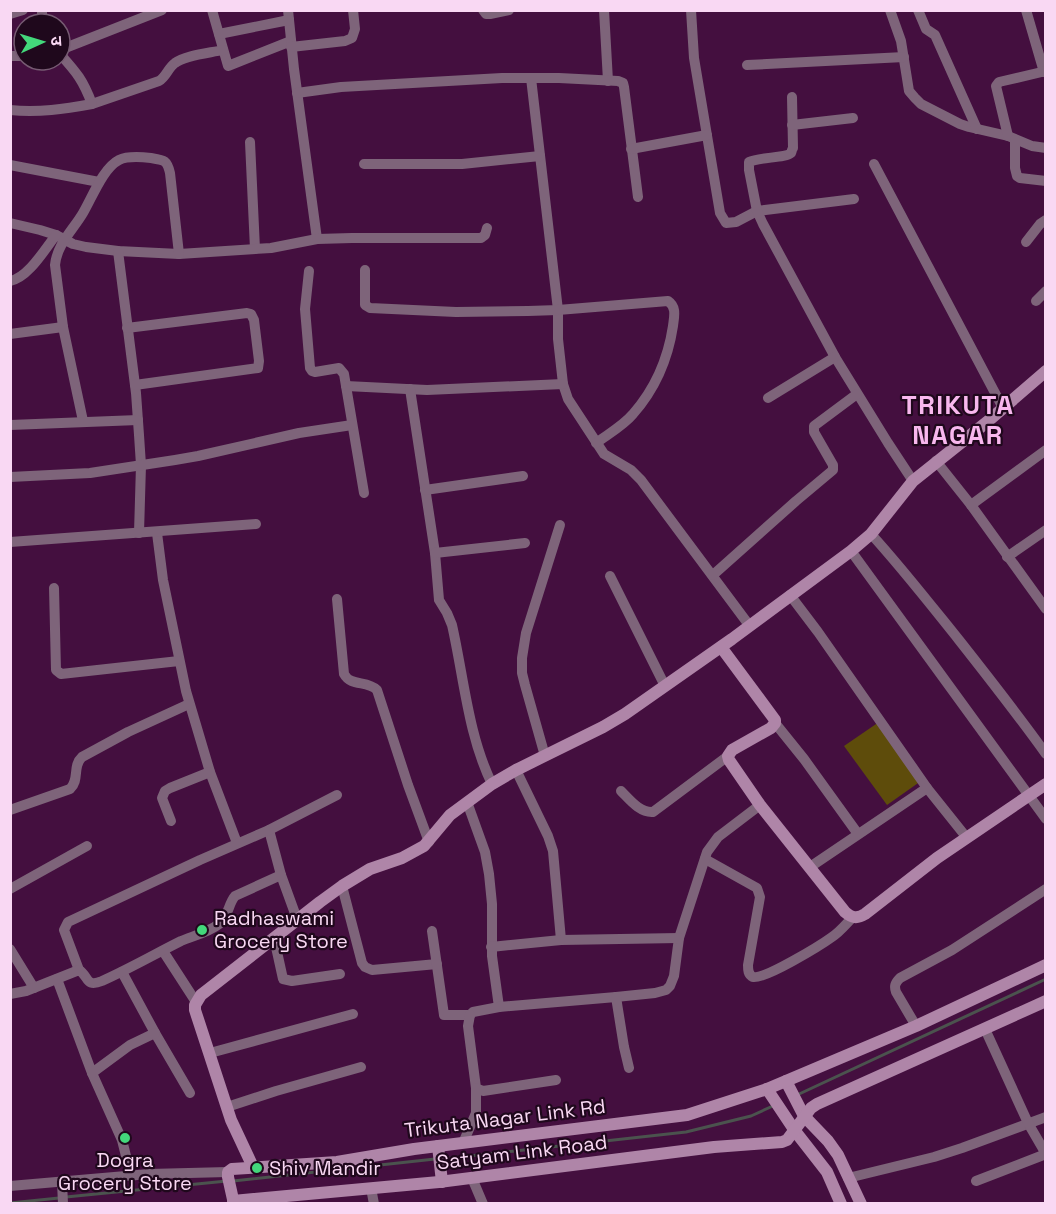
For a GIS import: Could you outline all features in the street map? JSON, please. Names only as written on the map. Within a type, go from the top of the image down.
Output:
[{"type":"street","points":[[10,14],[23,10]]},
{"type":"street","points":[[72,47],[162,10]]},
{"type":"street","points":[[212,10],[228,66],[291,44],[345,41],[352,38],[355,28],[353,10]]},
{"type":"street","points":[[483,10],[486,14],[509,10]]},
{"type":"street","points":[[604,10],[608,81]]},
{"type":"street","points":[[691,10],[694,58],[706,135],[720,213],[724,221],[728,224],[736,222],[758,210],[854,199]]},
{"type":"street","points":[[890,10],[901,41],[909,92],[921,104],[960,124],[1032,146],[1046,148]]},
{"type":"street","points":[[918,10],[926,29],[935,35],[977,129]]},
{"type":"street","points":[[1026,10],[1045,71],[999,82],[996,86],[1011,138],[1017,176],[1046,181]]},
{"type":"street","points":[[219,34],[289,15],[316,239]]},
{"type":"street","points":[[10,110],[25,112],[92,105],[163,79],[177,62],[223,50]]},
{"type":"street","points":[[747,65],[904,57]]},
{"type":"street","points":[[72,66],[86,86],[92,105]]},
{"type":"street","points":[[297,93],[341,87],[531,78],[623,83],[638,197]]},
{"type":"street","points":[[531,78],[558,310],[558,339],[563,384],[568,399],[604,454],[626,466],[640,480],[749,625]]},
{"type":"street","points":[[792,97],[792,152],[749,162],[758,210],[763,224],[857,394],[913,481]]},
{"type":"street","points":[[792,125],[853,118]]},
{"type":"street","points":[[631,149],[706,135]]},
{"type":"street","points":[[250,142],[255,249]]},
{"type":"street","points":[[364,164],[462,164],[540,156]]},
{"type":"street","points":[[10,281],[16,280],[27,272],[83,214],[99,182],[113,165],[125,158],[147,158],[165,161],[168,164],[179,254]]},
{"type":"street","points":[[874,164],[1004,408]]},
{"type":"street","points":[[10,165],[99,182]]},
{"type":"street","points":[[1026,242],[1046,220]]},
{"type":"street","points":[[10,223],[73,244],[118,251],[179,254],[255,249],[291,245],[316,239],[480,238],[485,236],[487,228]]},
{"type":"street","points":[[60,238],[55,265],[63,327],[83,421]]},
{"type":"street","points":[[118,251],[138,420],[141,465],[139,533]]},
{"type":"street","points":[[365,270],[365,305],[370,308],[456,312],[558,310],[668,301],[672,303],[674,317],[667,357],[655,382],[633,415],[596,443]]},
{"type":"street","points":[[309,271],[305,309],[310,368],[315,372],[339,368],[344,374],[364,493]]},
{"type":"street","points":[[1036,301],[1046,291]]},
{"type":"street","points":[[127,328],[247,313],[254,320],[258,369],[135,385]]},
{"type":"street","points":[[10,334],[63,327]]},
{"type":"street","points":[[768,398],[836,357]]},
{"type":"street","points":[[253,1167],[231,1120],[195,1010],[196,1002],[201,995],[342,886],[369,869],[402,858],[429,842],[450,815],[492,784],[625,714],[721,647],[851,551],[871,534],[913,481],[1046,371]]},
{"type":"street","points":[[346,386],[460,389],[563,384]]},
{"type":"street","points":[[410,389],[435,553],[439,600],[452,625],[473,731],[485,770],[492,784]]},
{"type":"street","points":[[713,575],[833,470],[833,465],[814,432],[814,426],[857,394]]},
{"type":"street","points":[[10,426],[138,420]]},
{"type":"street","points":[[10,477],[90,473],[198,456],[299,433],[352,425]]},
{"type":"street","points":[[971,505],[1046,450]]},
{"type":"street","points":[[936,462],[971,505],[1046,609]]},
{"type":"street","points":[[425,490],[523,476]]},
{"type":"street","points":[[10,542],[256,525]]},
{"type":"street","points":[[545,756],[522,673],[522,658],[526,633],[560,525]]},
{"type":"street","points":[[1007,556],[1046,530]]},
{"type":"street","points":[[157,533],[163,580],[189,704],[210,772],[237,843]]},
{"type":"street","points":[[871,534],[893,558],[998,689],[1046,754]]},
{"type":"street","points":[[435,553],[525,543]]},
{"type":"street","points":[[851,551],[1046,819]]},
{"type":"street","points":[[610,576],[665,686]]},
{"type":"street","points":[[54,588],[56,670],[60,674],[179,661]]},
{"type":"street","points":[[790,595],[927,788],[967,838]]},
{"type":"street","points":[[337,599],[344,674],[347,680],[353,683],[370,685],[377,690],[429,842]]},
{"type":"street","points":[[721,647],[858,834]]},
{"type":"street","points":[[10,810],[70,789],[75,784],[76,765],[82,757],[128,732],[189,704]]},
{"type":"street","points":[[621,791],[645,812],[652,812],[729,756],[732,750],[771,728],[775,723]]},
{"type":"street","points":[[729,756],[732,765],[760,805],[845,912],[857,918],[937,858],[1046,784]]},
{"type":"street","points":[[516,770],[553,851],[561,940]]},
{"type":"street","points":[[171,821],[162,798],[165,791],[210,772]]},
{"type":"street","points":[[810,867],[927,788]]},
{"type":"street","points":[[281,875],[235,896],[231,900],[229,911],[218,925],[96,983],[87,981],[82,971],[79,970],[64,930],[68,922],[269,830],[337,795]]},
{"type":"street","points":[[467,802],[485,852],[489,874],[492,904],[491,947],[499,1007]]},
{"type":"street","points":[[432,931],[444,1015],[470,1015],[473,1012],[499,1007],[616,997],[666,990],[674,976],[679,938],[710,846],[718,837],[760,805]]},
{"type":"street","points":[[269,830],[281,875],[297,920]]},
{"type":"street","points":[[10,889],[87,846]]},
{"type":"street","points":[[705,859],[759,891],[760,897],[748,965],[748,972],[751,976],[763,976],[802,955],[834,936],[853,917]]},
{"type":"street","points":[[342,886],[365,967],[372,970],[437,964]]},
{"type":"street","points":[[916,1026],[894,988],[896,981],[952,950],[1046,888]]},
{"type":"street","points":[[274,938],[283,979],[292,981],[340,974]]},
{"type":"street","points":[[491,947],[561,940],[679,938]]},
{"type":"street","points":[[10,949],[34,988]]},
{"type":"street","points":[[163,951],[196,1002]]},
{"type":"street","name":"Trikuta Nagar Link Rd","points":[[228,1174],[232,1169],[337,1162],[414,1149],[438,1150],[463,1143],[687,1115],[767,1089],[916,1026],[1046,965]]},
{"type":"street","points":[[10,994],[34,988],[79,970]]},
{"type":"street","points":[[122,972],[190,1093]]},
{"type":"street","points":[[57,979],[92,1073],[122,1140],[130,1176]]},
{"type":"street","points":[[616,997],[629,1068]]},
{"type":"street","points":[[795,1131],[811,1108],[832,1096],[1046,1001]]},
{"type":"street","points":[[210,1053],[353,1014]]},
{"type":"street","points":[[463,1143],[476,1113],[476,1088],[468,1026],[470,1015]]},
{"type":"street","points":[[976,1181],[1046,1154],[985,1029]]},
{"type":"street","points":[[92,1073],[130,1045],[155,1033]]},
{"type":"street","points":[[227,1107],[360,1067]]},
{"type":"street","points":[[476,1088],[483,1091],[556,1080]]},
{"type":"street","points":[[786,1081],[804,1116],[834,1148],[861,1203]]},
{"type":"street","points":[[767,1089],[795,1131],[827,1172],[841,1203]]},
{"type":"street","points":[[848,1178],[952,1151],[1046,1117]]},
{"type":"street","name":"Satyam Link Road","points":[[233,1199],[371,1188],[441,1177],[472,1178],[714,1147],[782,1142],[795,1131]]},
{"type":"street","points":[[438,1150],[441,1177]]},
{"type":"street","points":[[10,1186],[63,1195],[130,1176],[228,1174],[233,1199]]},
{"type":"street","points":[[472,1178],[483,1203]]},
{"type":"street","points":[[371,1188],[374,1203]]},
{"type":"shaded area","points":[[879,722],[921,781],[887,805],[844,746]]},
{"type":"waterway","points":[[797,1095],[1046,979]]},
{"type":"waterway","points":[[442,1159],[686,1132],[751,1116],[775,1105]]},
{"type":"waterway","points":[[233,1181],[435,1159]]},
{"type":"waterway","points":[[66,1197],[227,1181]]},
{"type":"waterway","points":[[10,1203],[59,1198]]},
{"type":"place","name":"Radhaswami Grocery Store","points":[[202,930]]},
{"type":"place","name":"Dogra Grocery Store","points":[[125,1138]]},
{"type":"place","name":"Shiv Mandir","points":[[257,1168]]},
{"type":"district","name":"TRIKUTA NAGAR","points":[[958,420]]}]
